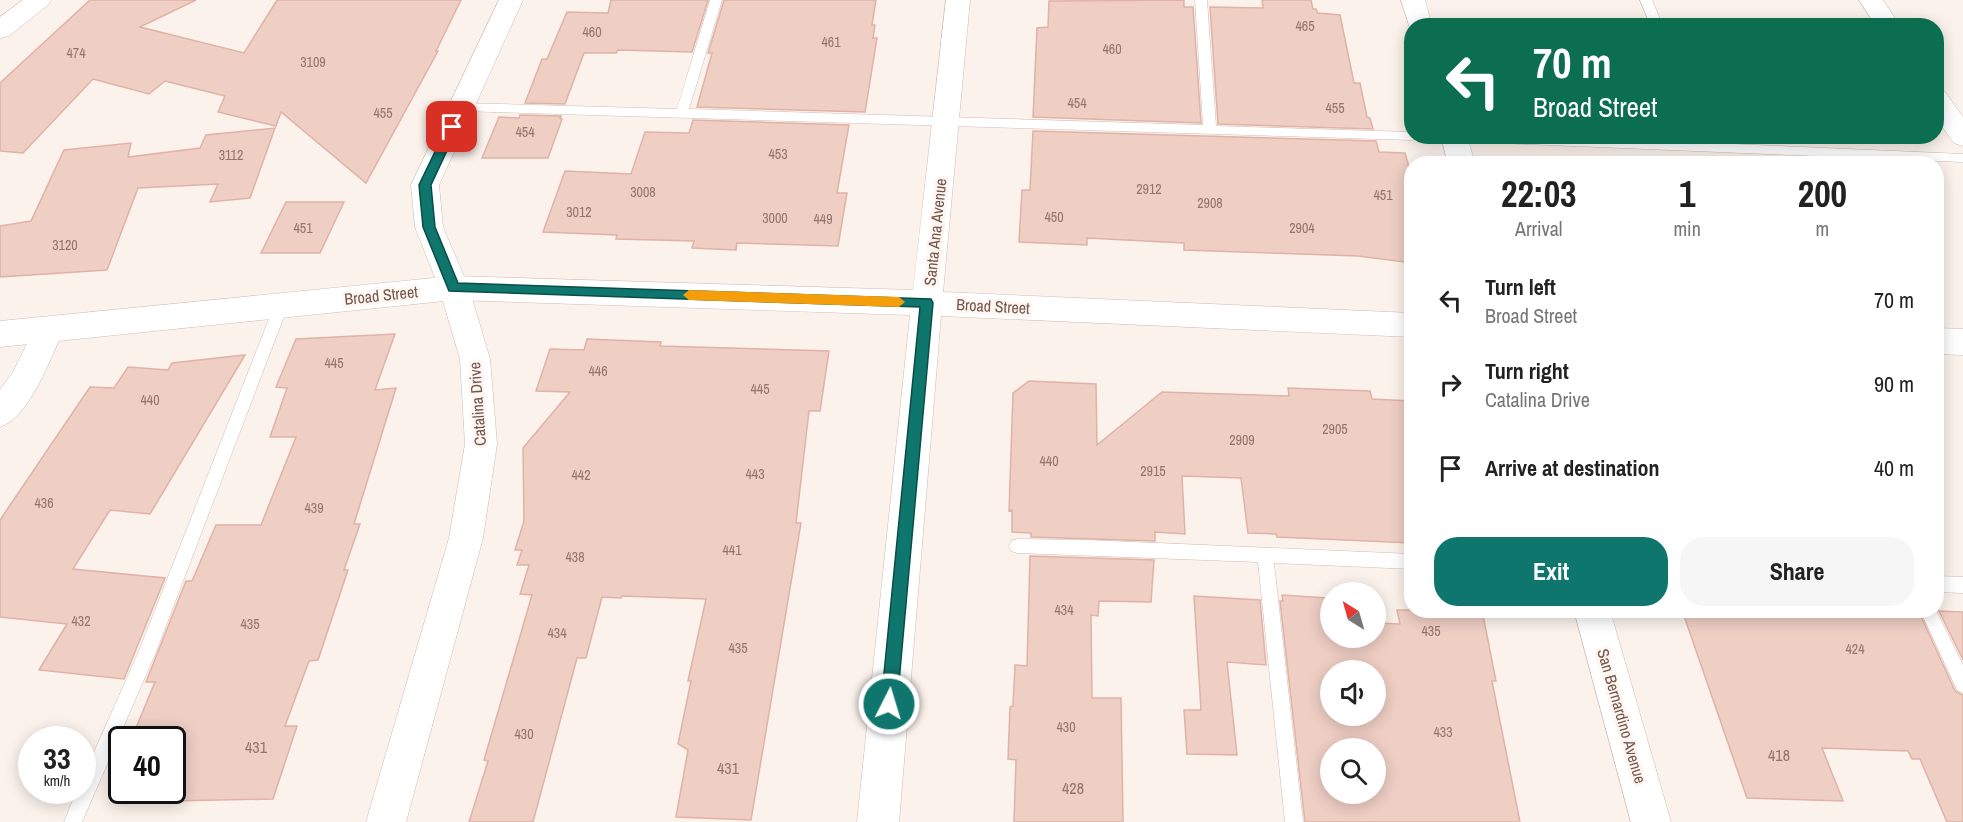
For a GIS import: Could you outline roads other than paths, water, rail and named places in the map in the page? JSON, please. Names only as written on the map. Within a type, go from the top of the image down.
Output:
[{"type":"street","points":[[0,30],[39,0]]},
{"type":"street","name":"Catalina Drive","points":[[386,822],[466,538],[482,444],[475,358],[454,288],[429,227],[425,185],[511,0]]},
{"type":"street","name":"Santa Ana Avenue","points":[[878,822],[958,0]]},
{"type":"street","points":[[1413,0],[1418,18]]},
{"type":"street","points":[[1871,0],[1883,18]]},
{"type":"street","points":[[1944,110],[1963,137]]},
{"type":"street","name":"Broad Street","points":[[0,334],[454,288],[927,303],[1404,325]]},
{"type":"street","points":[[0,414],[25,380],[49,329]]},
{"type":"street","points":[[1944,341],[1963,342]]},
{"type":"street","name":"San Bernardino Avenue","points":[[1594,618],[1651,822]]},
{"type":"lane","points":[[682,112],[716,0]]},
{"type":"lane","points":[[1201,0],[1210,130]]},
{"type":"lane","points":[[1646,0],[1654,18]]},
{"type":"lane","points":[[461,107],[798,115],[947,123],[1404,136]]},
{"type":"lane","points":[[1742,144],[1932,156]]},
{"type":"lane","points":[[1944,157],[1963,158]]},
{"type":"lane","points":[[73,822],[147,652],[281,306]]},
{"type":"lane","points":[[1017,546],[1404,562]]},
{"type":"lane","points":[[1265,555],[1294,822]]},
{"type":"lane","points":[[1944,584],[1963,585]]},
{"type":"lane","points":[[1933,618],[1963,684]]}]
